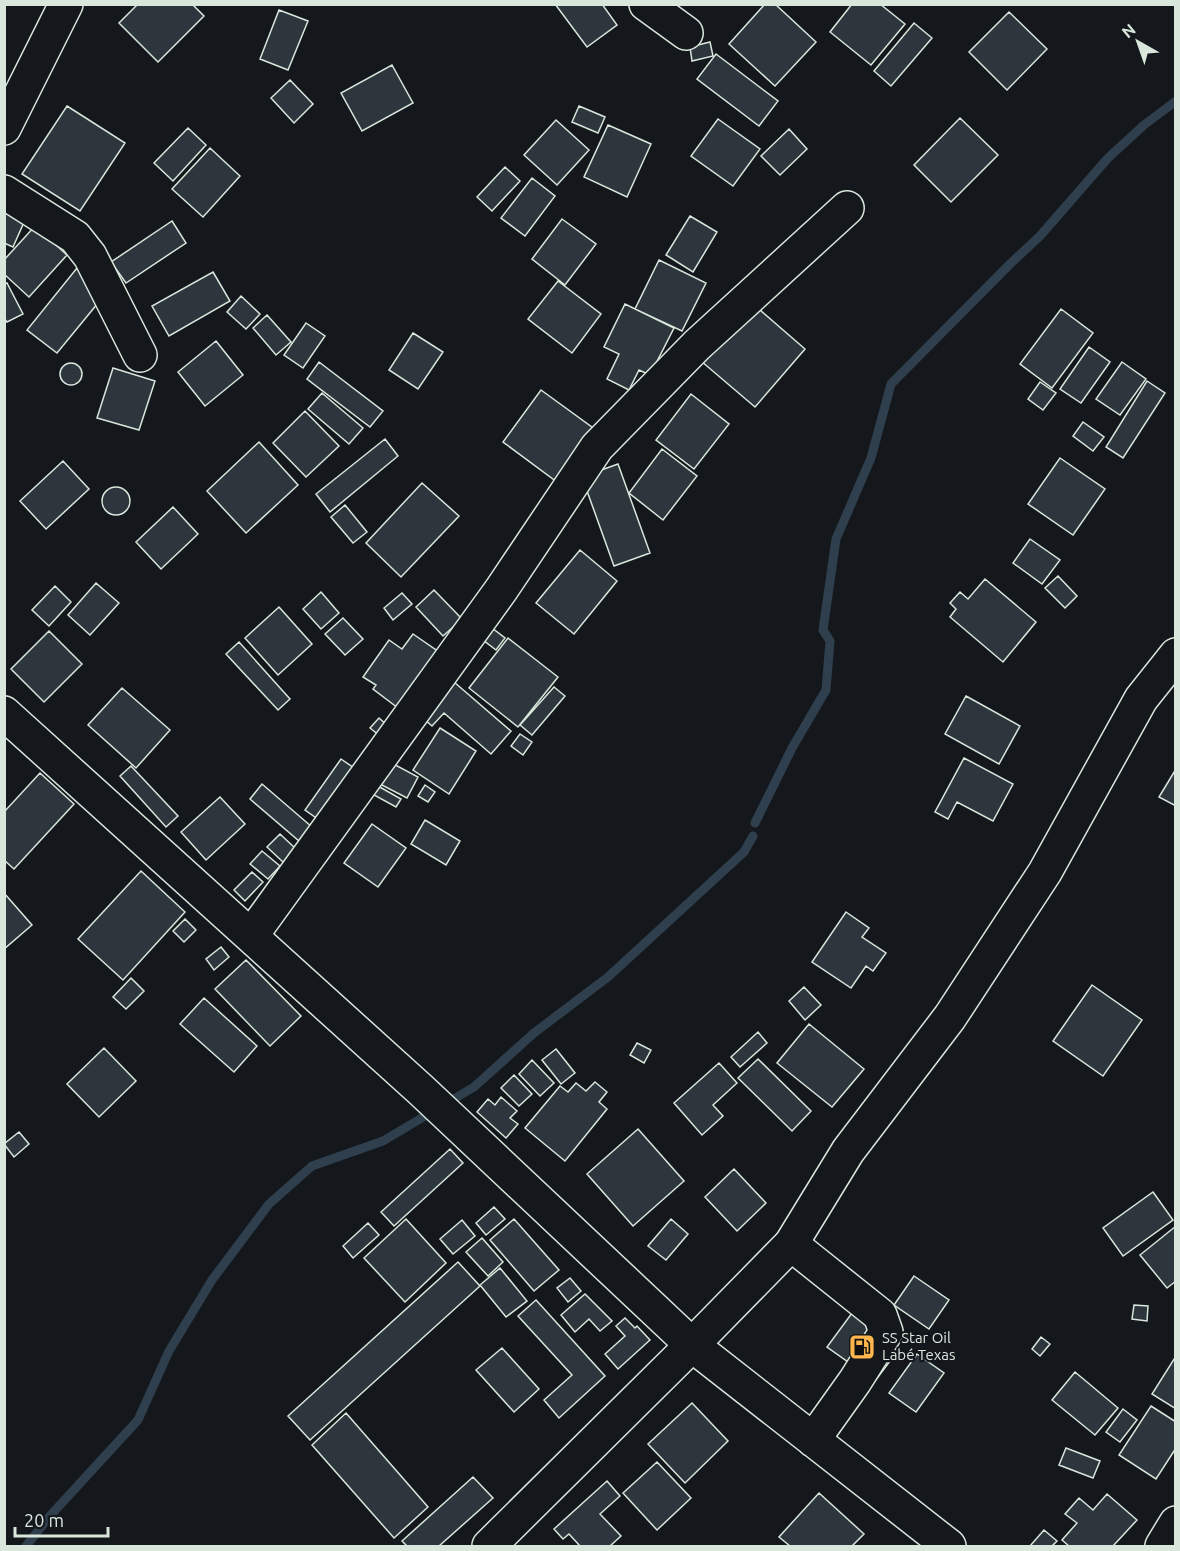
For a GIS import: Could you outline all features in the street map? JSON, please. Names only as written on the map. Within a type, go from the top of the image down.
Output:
[{"type":"street","points":[[4,128],[66,4]]},
{"type":"street","points":[[646,4],[686,33]]},
{"type":"street","points":[[4,192],[75,237],[90,256],[140,355]]},
{"type":"street","points":[[251,936],[501,590],[597,447],[697,345],[847,208]]},
{"type":"street","points":[[489,1546],[692,1346],[790,1244],[848,1151],[963,998],[1045,872],[1141,699],[1176,655]]},
{"type":"street","points":[[4,713],[421,1090],[692,1346],[949,1546]]},
{"type":"street","points":[[790,1244],[880,1315],[886,1332],[813,1440]]},
{"type":"street","points":[[1162,1546],[1176,1523]]},
{"type":"building","points":[[138,4],[192,4],[204,16],[158,62],[119,23]]},
{"type":"building","points":[[555,4],[602,4],[617,25],[587,47]]},
{"type":"building","points":[[765,4],[775,4],[816,42],[775,86],[729,44]]},
{"type":"building","points":[[852,4],[880,4],[905,24],[871,65],[830,32]]},
{"type":"building","points":[[279,10],[308,21],[288,70],[260,59]]},
{"type":"building","points":[[1009,12],[1047,49],[1007,90],[969,52]]},
{"type":"building","points":[[914,23],[932,38],[891,86],[874,71]]},
{"type":"building","points":[[710,42],[713,56],[692,61],[690,47]]},
{"type":"building","points":[[716,54],[778,101],[759,126],[697,79]]},
{"type":"building","points":[[392,65],[413,103],[362,131],[341,93]]},
{"type":"building","points":[[290,80],[313,104],[294,123],[271,98]]},
{"type":"building","points":[[67,106],[125,143],[80,211],[22,174]]},
{"type":"building","points":[[579,106],[605,117],[598,133],[572,122]]},
{"type":"building","points":[[960,118],[998,155],[951,202],[914,165]]},
{"type":"building","points":[[718,119],[760,149],[733,186],[691,156]]},
{"type":"building","points":[[556,120],[589,150],[557,185],[524,155]]},
{"type":"building","points":[[608,125],[651,144],[627,197],[584,177]]},
{"type":"building","points":[[188,128],[206,145],[173,181],[154,163]]},
{"type":"building","points":[[789,129],[807,149],[780,175],[761,156]]},
{"type":"building","points":[[210,148],[240,176],[203,217],[172,189]]},
{"type":"building","points":[[505,167],[520,181],[492,211],[477,197]]},
{"type":"building","points":[[532,178],[555,196],[525,236],[501,218]]},
{"type":"building","points":[[4,206],[29,211],[13,247],[4,243]]},
{"type":"building","points":[[690,216],[717,232],[693,272],[666,255]]},
{"type":"building","points":[[562,219],[596,244],[565,285],[532,259]]},
{"type":"building","points":[[172,221],[186,243],[126,283],[111,262]]},
{"type":"building","points":[[35,226],[67,255],[29,297],[4,274],[4,260]]},
{"type":"building","points":[[659,260],[706,283],[682,331],[635,309]]},
{"type":"building","points":[[77,268],[107,292],[57,353],[27,330]]},
{"type":"building","points":[[213,272],[230,301],[169,336],[152,306]]},
{"type":"building","points":[[558,281],[601,314],[572,353],[528,319]]},
{"type":"building","points":[[7,283],[23,314],[7,322],[4,318],[4,284]]},
{"type":"building","points":[[241,296],[260,314],[246,329],[227,312]]},
{"type":"building","points":[[752,303],[805,349],[755,407],[701,361]]},
{"type":"building","points":[[625,304],[674,328],[650,375],[639,370],[629,390],[607,379],[619,354],[604,347]]},
{"type":"building","points":[[1061,309],[1093,333],[1052,388],[1020,364]]},
{"type":"building","points":[[267,315],[291,342],[276,355],[253,328]]},
{"type":"building","points":[[306,323],[325,336],[303,368],[284,355]]},
{"type":"building","points":[[413,333],[443,352],[418,389],[389,370]]},
{"type":"building","points":[[216,341],[243,375],[205,406],[178,372]]},
{"type":"building","points":[[1089,347],[1110,362],[1081,403],[1060,389]]},
{"type":"building","points":[[319,362],[383,411],[370,427],[307,379]]},
{"type":"building","points":[[1122,362],[1146,379],[1120,415],[1096,399]]},
{"type":"building","points":[[71,363],[79,366],[82,374],[79,382],[71,385],[63,382],[60,374],[63,366]]},
{"type":"building","points":[[113,368],[155,381],[139,430],[97,418]]},
{"type":"building","points":[[1147,381],[1165,393],[1123,458],[1106,447]]},
{"type":"building","points":[[1040,382],[1056,393],[1043,410],[1028,399]]},
{"type":"building","points":[[541,390],[600,433],[561,485],[503,442]]},
{"type":"building","points":[[322,393],[363,428],[349,444],[308,409]]},
{"type":"building","points":[[691,394],[729,424],[694,469],[656,440]]},
{"type":"building","points":[[305,411],[339,446],[306,477],[273,443]]},
{"type":"building","points":[[1083,422],[1104,437],[1093,451],[1073,436]]},
{"type":"building","points":[[385,439],[398,456],[330,512],[316,494]]},
{"type":"building","points":[[259,442],[298,485],[246,533],[207,491]]},
{"type":"building","points":[[662,449],[697,476],[663,520],[629,493]]},
{"type":"building","points":[[1060,458],[1105,489],[1073,535],[1028,504]]},
{"type":"building","points":[[63,461],[89,489],[46,529],[20,501]]},
{"type":"building","points":[[618,464],[650,553],[614,566],[582,477]]},
{"type":"building","points":[[422,483],[459,516],[401,577],[366,543]]},
{"type":"building","points":[[116,487],[126,491],[130,501],[126,511],[116,515],[106,511],[102,501],[106,491]]},
{"type":"building","points":[[345,505],[367,532],[353,543],[331,517]]},
{"type":"building","points":[[173,507],[198,534],[161,569],[136,542]]},
{"type":"building","points":[[1030,539],[1060,560],[1042,584],[1013,563]]},
{"type":"building","points":[[580,550],[617,581],[574,634],[536,603]]},
{"type":"building","points":[[1058,576],[1077,596],[1065,608],[1045,588]]},
{"type":"building","points":[[985,579],[1036,622],[1003,662],[950,617],[956,609],[950,603],[960,592],[968,599]]},
{"type":"building","points":[[96,583],[119,603],[90,635],[68,615]]},
{"type":"building","points":[[55,586],[71,602],[49,626],[32,610]]},
{"type":"building","points":[[434,590],[462,619],[443,636],[416,607]]},
{"type":"building","points":[[321,592],[339,613],[321,629],[303,609]]},
{"type":"building","points":[[402,593],[412,604],[393,620],[384,608]]},
{"type":"building","points":[[279,607],[312,644],[278,675],[245,638]]},
{"type":"building","points":[[343,618],[363,639],[345,655],[325,634]]},
{"type":"building","points":[[492,628],[505,638],[496,650],[483,640]]},
{"type":"building","points":[[49,631],[82,664],[44,702],[11,669]]},
{"type":"building","points":[[413,634],[439,652],[398,708],[373,689],[376,685],[363,677],[389,640],[402,649]]},
{"type":"building","points":[[508,638],[558,677],[518,727],[469,688]]},
{"type":"building","points":[[239,642],[290,699],[278,710],[226,654]]},
{"type":"building","points":[[454,682],[511,731],[491,754],[444,713],[432,726],[423,718]]},
{"type":"building","points":[[554,687],[565,696],[532,735],[520,725]]},
{"type":"building","points":[[122,688],[170,730],[136,768],[88,725]]},
{"type":"building","points":[[966,696],[1020,726],[999,764],[945,734]]},
{"type":"building","points":[[379,718],[389,727],[380,736],[370,728]]},
{"type":"building","points":[[440,728],[476,751],[449,794],[413,770]]},
{"type":"building","points":[[520,734],[532,742],[523,755],[511,746]]},
{"type":"building","points":[[964,758],[1013,784],[993,821],[957,802],[948,819],[935,812]]},
{"type":"building","points":[[341,759],[357,770],[322,822],[305,810]]},
{"type":"building","points":[[386,760],[418,777],[407,798],[374,781]]},
{"type":"building","points":[[131,766],[178,816],[166,827],[120,776]]},
{"type":"building","points":[[1176,769],[1176,806],[1159,797]]},
{"type":"building","points":[[40,773],[74,804],[14,869],[4,860],[4,812]]},
{"type":"building","points":[[262,784],[312,827],[299,841],[250,799]]},
{"type":"building","points":[[425,785],[435,792],[428,802],[418,796]]},
{"type":"building","points":[[378,786],[401,799],[396,807],[374,795]]},
{"type":"building","points":[[220,797],[245,824],[206,860],[181,832]]},
{"type":"building","points":[[425,820],[460,841],[446,865],[411,844]]},
{"type":"building","points":[[372,824],[406,848],[378,887],[344,863]]},
{"type":"building","points":[[280,834],[296,849],[284,863],[267,847]]},
{"type":"building","points":[[262,851],[280,866],[268,879],[250,864]]},
{"type":"building","points":[[141,871],[185,912],[123,980],[78,939]]},
{"type":"building","points":[[252,872],[263,882],[245,901],[234,890]]},
{"type":"building","points":[[4,893],[32,925],[4,949]]},
{"type":"building","points":[[846,912],[869,928],[862,937],[886,953],[873,971],[866,966],[851,988],[812,962]]},
{"type":"building","points":[[185,919],[196,930],[184,942],[173,931]]},
{"type":"building","points":[[221,947],[229,957],[214,970],[206,959]]},
{"type":"building","points":[[246,960],[301,1016],[270,1046],[215,989]]},
{"type":"building","points":[[131,978],[144,991],[126,1009],[113,997]]},
{"type":"building","points":[[1092,985],[1142,1020],[1103,1076],[1053,1041]]},
{"type":"building","points":[[804,987],[821,1005],[805,1020],[789,1001]]},
{"type":"building","points":[[204,998],[257,1046],[234,1072],[180,1024]]},
{"type":"building","points":[[809,1024],[864,1069],[832,1107],[777,1063]]},
{"type":"building","points":[[758,1032],[767,1043],[740,1067],[731,1057]]},
{"type":"building","points":[[637,1043],[651,1050],[644,1063],[630,1055]]},
{"type":"building","points":[[104,1048],[136,1081],[99,1117],[67,1084]]},
{"type":"building","points":[[556,1049],[575,1073],[561,1084],[542,1060]]},
{"type":"building","points":[[758,1059],[811,1111],[792,1131],[738,1078]]},
{"type":"building","points":[[532,1060],[554,1083],[540,1096],[519,1074]]},
{"type":"building","points":[[719,1063],[737,1083],[713,1105],[723,1116],[702,1135],[674,1103]]},
{"type":"building","points":[[514,1075],[532,1094],[519,1106],[501,1088]]},
{"type":"building","points":[[595,1082],[607,1092],[599,1102],[607,1109],[565,1161],[525,1128],[560,1086],[568,1092],[576,1083],[586,1091]]},
{"type":"building","points":[[501,1097],[517,1111],[510,1118],[518,1124],[506,1138],[477,1112],[488,1099],[495,1105]]},
{"type":"building","points":[[638,1129],[684,1181],[633,1226],[587,1174]]},
{"type":"building","points":[[19,1132],[29,1144],[14,1157],[4,1144]]},
{"type":"building","points":[[450,1149],[463,1163],[394,1226],[381,1212]]},
{"type":"building","points":[[734,1169],[766,1203],[737,1231],[705,1197]]},
{"type":"building","points":[[1153,1192],[1173,1220],[1123,1256],[1103,1228]]},
{"type":"building","points":[[494,1207],[505,1219],[486,1235],[476,1223]]},
{"type":"building","points":[[406,1219],[446,1263],[405,1302],[364,1258]]},
{"type":"building","points":[[514,1219],[559,1270],[534,1291],[490,1240]]},
{"type":"building","points":[[671,1219],[688,1234],[666,1260],[648,1246]]},
{"type":"building","points":[[462,1220],[475,1236],[453,1254],[440,1239]]},
{"type":"building","points":[[368,1223],[379,1235],[353,1258],[343,1246]]},
{"type":"building","points":[[1176,1226],[1176,1281],[1167,1288],[1140,1255]]},
{"type":"building","points":[[482,1238],[503,1262],[488,1276],[466,1252]]},
{"type":"building","points":[[458,1262],[480,1286],[310,1440],[288,1416]]},
{"type":"building","points":[[500,1268],[527,1301],[506,1317],[480,1285]]},
{"type":"building","points":[[914,1276],[949,1300],[929,1329],[894,1305]]},
{"type":"building","points":[[570,1278],[581,1291],[568,1302],[557,1288]]},
{"type":"building","points":[[585,1294],[612,1321],[600,1331],[589,1319],[575,1332],[561,1315]]},
{"type":"building","points":[[536,1300],[605,1376],[559,1418],[544,1400],[572,1375],[518,1316]]},
{"type":"building","points":[[1134,1305],[1148,1306],[1147,1321],[1132,1319]]},
{"type":"building","points":[[852,1313],[900,1348],[875,1381],[827,1347]]},
{"type":"building","points":[[625,1318],[635,1328],[637,1326],[650,1340],[618,1369],[605,1354],[625,1336],[616,1326]]},
{"type":"building","points":[[1041,1337],[1050,1344],[1040,1356],[1032,1349]]},
{"type":"building","points":[[502,1348],[539,1389],[514,1412],[476,1370]]},
{"type":"building","points":[[917,1354],[944,1373],[916,1412],[889,1393]]},
{"type":"building","points":[[1176,1356],[1176,1409],[1152,1394]]},
{"type":"building","points":[[1075,1372],[1118,1408],[1095,1435],[1052,1400]]},
{"type":"building","points":[[692,1403],[728,1441],[685,1483],[648,1444]]},
{"type":"building","points":[[1151,1406],[1176,1422],[1176,1448],[1156,1479],[1119,1455]]},
{"type":"building","points":[[1123,1409],[1137,1420],[1120,1442],[1106,1432]]},
{"type":"building","points":[[346,1413],[428,1507],[394,1538],[312,1445]]},
{"type":"building","points":[[1066,1448],[1100,1461],[1093,1478],[1059,1465]]},
{"type":"building","points":[[657,1462],[691,1498],[657,1530],[623,1493]]},
{"type":"building","points":[[473,1477],[493,1498],[439,1546],[407,1546],[402,1541]]},
{"type":"building","points":[[607,1481],[620,1496],[600,1514],[621,1536],[610,1546],[580,1546],[569,1534],[563,1539],[554,1529]]},
{"type":"building","points":[[819,1493],[864,1534],[852,1546],[790,1546],[779,1537]]},
{"type":"building","points":[[1107,1494],[1137,1520],[1113,1546],[1069,1546],[1062,1540],[1077,1523],[1065,1514],[1079,1498],[1093,1510]]},
{"type":"building","points":[[1044,1530],[1057,1541],[1052,1546],[1030,1546]]},
{"type":"waterway","points":[[755,823],[792,748],[826,690],[830,641],[823,630],[836,539],[871,458],[891,384],[1040,236],[1108,158],[1144,125],[1176,101]]},
{"type":"waterway","points":[[26,1546],[49,1517],[138,1420],[169,1351],[212,1280],[269,1204],[312,1166],[383,1141],[474,1087],[534,1033],[608,977],[744,852],[753,836]]},
{"type":"place","name":"SS Star Oil Labé Texas","points":[[862,1347]]}]
